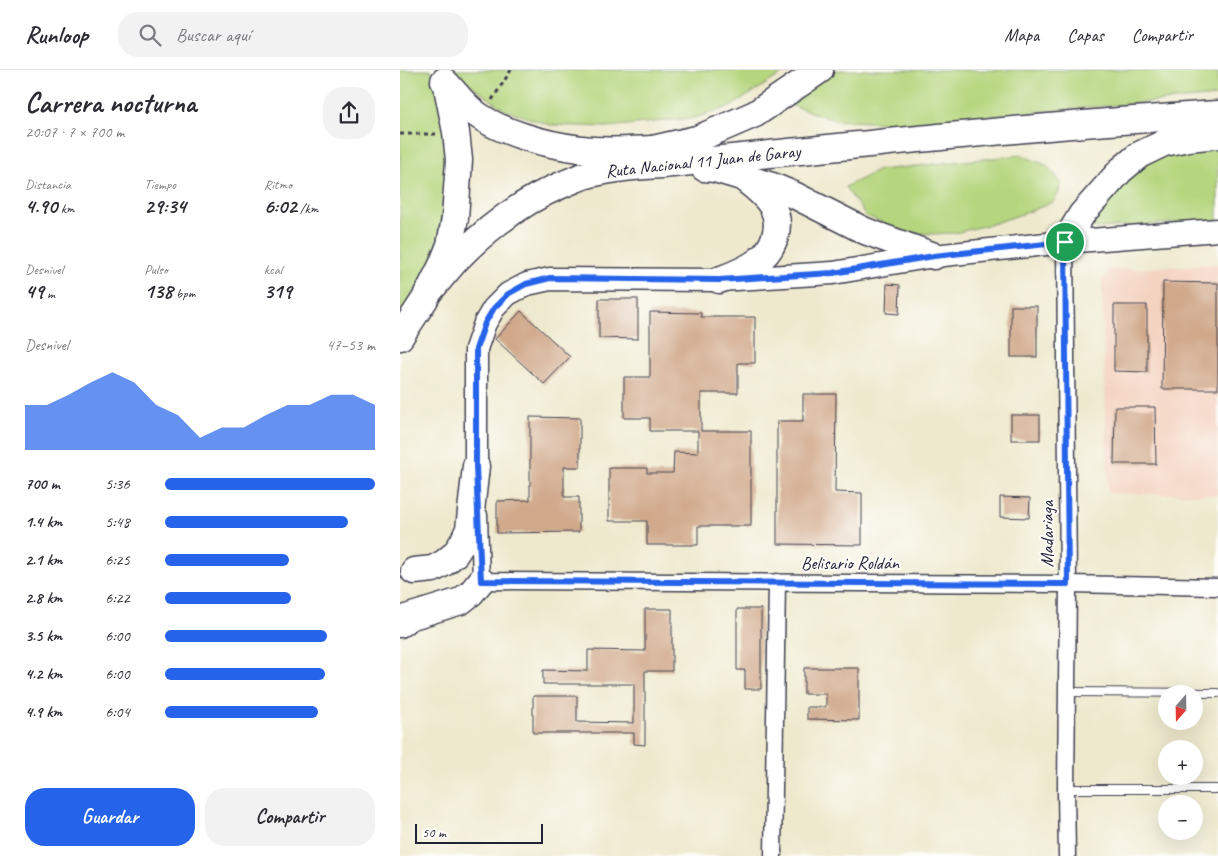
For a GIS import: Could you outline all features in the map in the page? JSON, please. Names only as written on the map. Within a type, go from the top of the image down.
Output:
[{"type":"highway","points":[[658,157],[756,114],[820,70]]},
{"type":"highway","name":"Ruta Nacional 11 Juan de Garay","points":[[442,76],[469,109],[485,120],[509,131],[544,142],[581,149],[620,150],[658,157],[1218,114]]},
{"type":"highway","name":"Ruta Nacional 11 Juan de Garay","points":[[405,329],[427,294],[442,265],[450,245],[455,218],[459,160],[456,132],[448,92],[442,76]]},
{"type":"highway","points":[[1065,242],[1082,214],[1121,170],[1139,155],[1164,143],[1218,135]]},
{"type":"highway","points":[[658,157],[715,169],[772,186],[865,230],[934,256]]},
{"type":"highway","name":"Ruta Nacional 11 Juan de Garay","points":[[427,294],[456,260],[480,236],[527,202],[556,187],[589,174],[631,167],[658,157]]},
{"type":"highway","points":[[719,280],[759,261],[769,250],[776,235],[776,219],[772,206],[760,192],[741,176]]},
{"type":"highway","points":[[407,567],[433,569],[455,554],[464,542],[470,529],[476,466]]},
{"type":"highway","points":[[407,567],[426,577],[481,581]]},
{"type":"highway","points":[[400,624],[409,617],[461,601],[481,581]]},
{"type":"main road","points":[[476,466],[476,349],[485,323],[494,308],[508,294],[526,284],[550,278],[719,280],[833,273],[934,256],[1065,242],[1218,230]]},
{"type":"street","name":"Madariaga","points":[[1065,242],[1068,584],[1067,856]]},
{"type":"street","points":[[476,466],[481,581]]},
{"type":"street","name":"Belisario Roldán","points":[[481,581],[1068,584],[1218,587]]},
{"type":"street","points":[[773,856],[777,582]]},
{"type":"lane","points":[[1067,692],[1218,693]]},
{"type":"lane","points":[[1066,789],[1218,789]]},
{"type":"shaded area","points":[[1218,264],[1218,495],[1108,493],[1102,283],[1108,270]]},
{"type":"green space","points":[[400,70],[430,70],[432,72],[445,115],[449,171],[446,216],[432,263],[400,314]]},
{"type":"green space","points":[[453,70],[788,70],[730,107],[693,118],[607,127],[550,125],[505,110]]},
{"type":"green space","points":[[833,70],[1218,70],[1218,96],[902,124],[834,120],[788,104]]},
{"type":"green space","points":[[1218,142],[1218,220],[1097,228],[1091,225],[1089,219],[1090,210],[1161,152]]},
{"type":"green space","points":[[1021,155],[1046,165],[1061,182],[1059,192],[1053,202],[995,223],[955,233],[907,232],[866,216],[845,187],[879,170]]},
{"type":"building","points":[[1163,282],[1218,283],[1218,389],[1162,389]]},
{"type":"building","points":[[887,284],[900,285],[899,314],[886,313]]},
{"type":"building","points":[[599,299],[638,299],[638,339],[599,338]]},
{"type":"building","points":[[1114,305],[1147,305],[1147,372],[1114,371]]},
{"type":"building","points":[[1011,306],[1037,306],[1037,357],[1011,357]]},
{"type":"building","points":[[521,311],[570,357],[544,384],[495,339]]},
{"type":"building","points":[[650,312],[701,313],[701,317],[755,317],[755,363],[738,363],[738,393],[701,393],[701,431],[751,431],[751,526],[698,526],[698,545],[647,545],[647,521],[609,521],[609,468],[647,468],[647,473],[673,473],[674,452],[698,453],[698,431],[650,431],[650,418],[624,418],[624,377],[650,377]]},
{"type":"building","points":[[803,394],[836,394],[835,492],[862,493],[862,545],[777,544],[777,421],[803,421]]},
{"type":"building","points":[[1115,407],[1155,407],[1156,464],[1114,464]]},
{"type":"building","points":[[1011,415],[1040,415],[1040,440],[1011,440]]},
{"type":"building","points":[[530,417],[580,418],[580,467],[564,467],[564,497],[579,497],[579,532],[497,533],[497,501],[530,500]]},
{"type":"building","points":[[1000,497],[1030,498],[1029,518],[1000,517]]},
{"type":"building","points":[[645,609],[672,609],[672,671],[645,671],[645,745],[634,744],[634,733],[533,733],[533,696],[577,696],[577,722],[634,723],[634,684],[543,684],[543,670],[588,671],[588,650],[645,651]]},
{"type":"building","points":[[737,609],[761,609],[761,689],[745,689],[745,670],[737,670]]},
{"type":"building","points":[[804,668],[859,668],[859,720],[807,719],[807,707],[826,707],[826,694],[804,694]]},
{"type":"route","points":[[1065,242],[1068,584],[481,581],[476,466],[476,349],[485,323],[494,308],[508,294],[526,284],[550,278],[719,280],[833,273],[934,256],[1065,242]]}]
